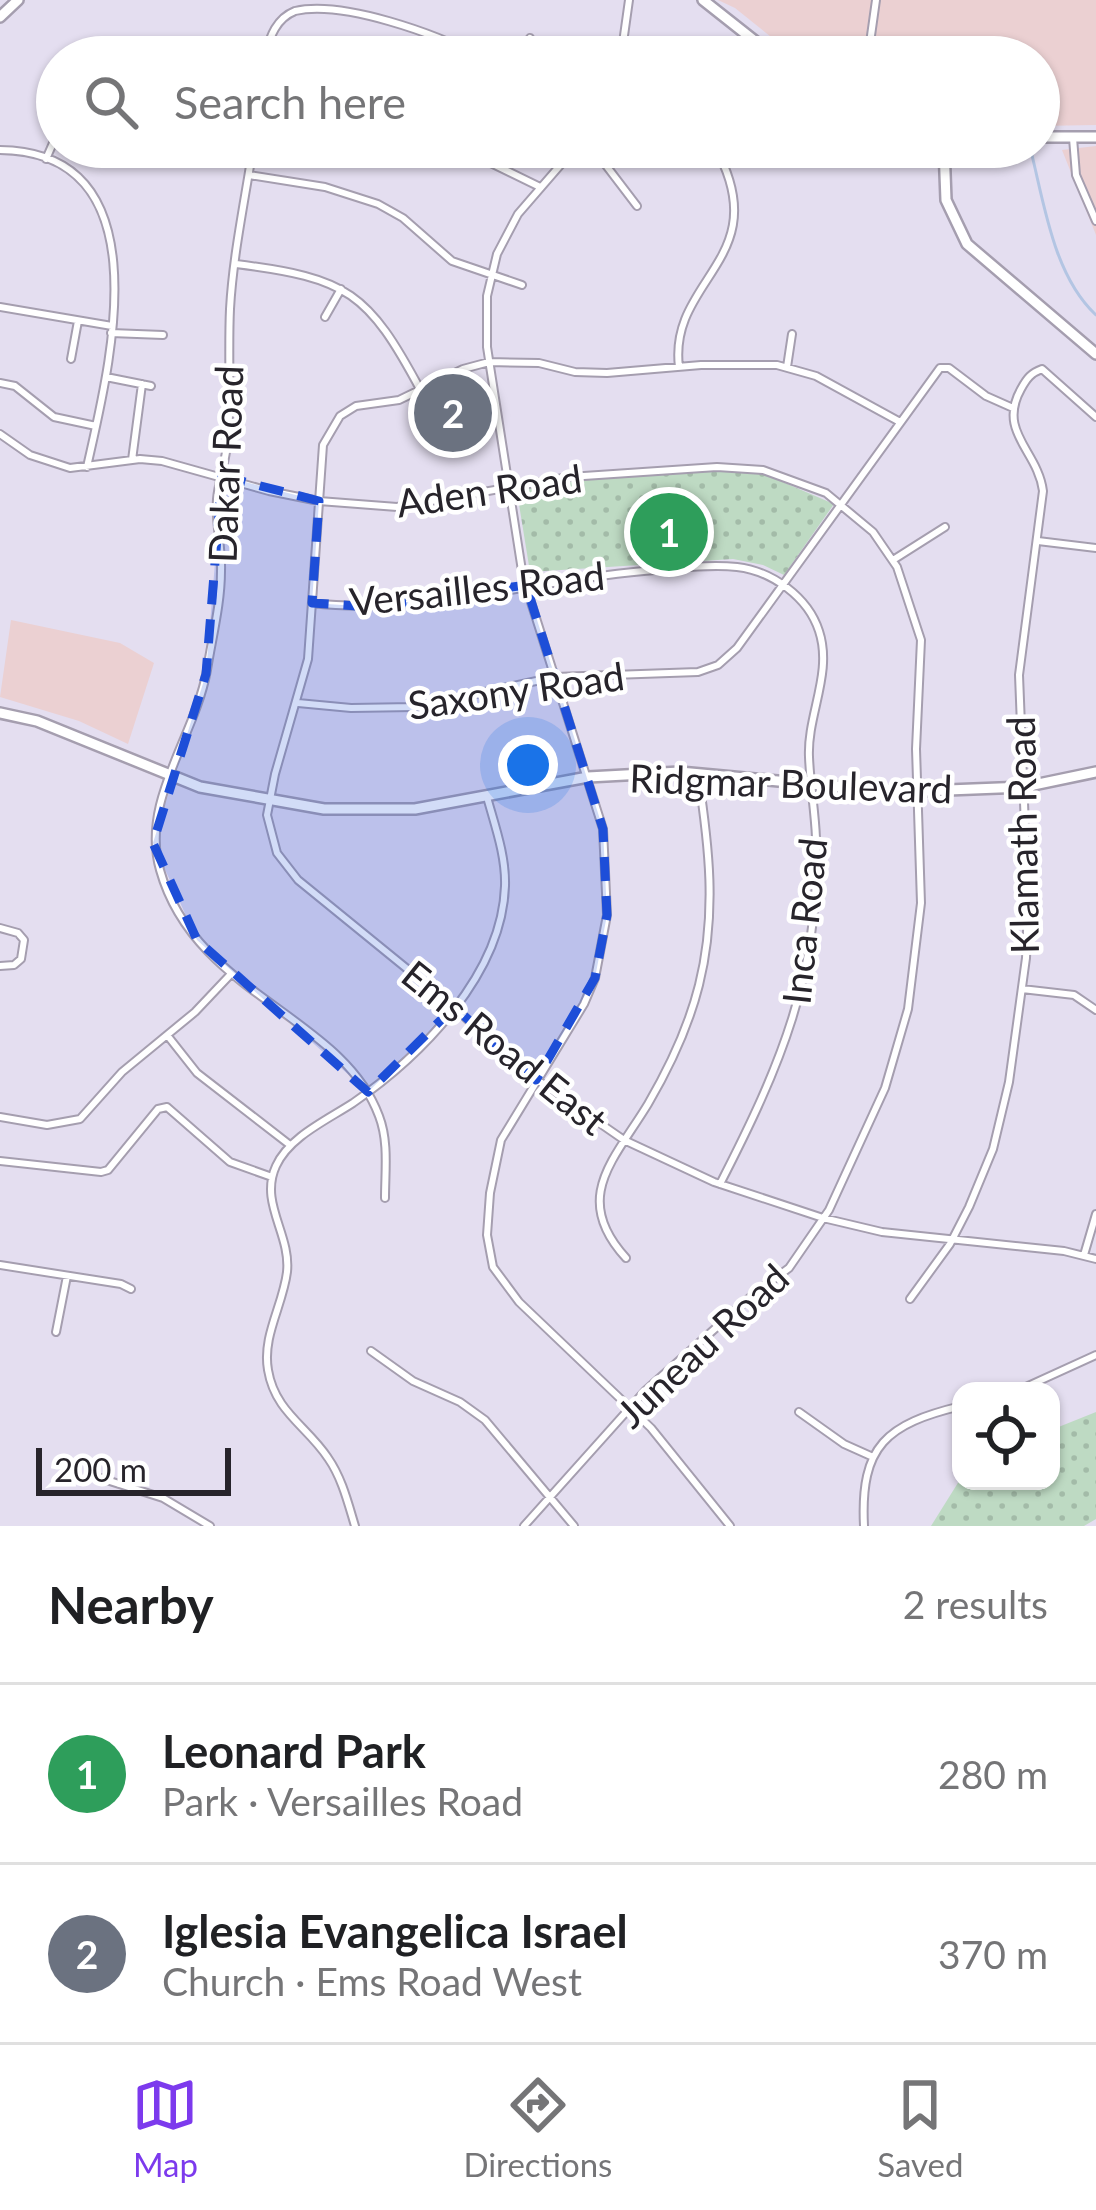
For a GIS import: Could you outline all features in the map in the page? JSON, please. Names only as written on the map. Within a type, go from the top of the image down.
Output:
[{"type":"street","points":[[0,16],[18,0]]},
{"type":"street","points":[[624,36],[629,0]]},
{"type":"street","points":[[703,0],[749,36]]},
{"type":"street","points":[[871,36],[876,0]]},
{"type":"street","points":[[273,36],[277,25],[296,11],[316,7],[375,15],[436,36]]},
{"type":"street","points":[[1060,138],[1096,137]]},
{"type":"street","points":[[1072,138],[1076,175],[1096,221]]},
{"type":"street","points":[[0,150],[36,157]]},
{"type":"street","points":[[59,168],[84,185],[106,220],[114,255],[112,330],[87,467]]},
{"type":"street","name":"Dakar Road","points":[[250,168],[230,305],[229,437],[217,514],[221,577],[206,674],[154,831],[161,874],[197,940],[230,975],[339,1058],[368,1092]]},
{"type":"street","points":[[501,168],[541,188]]},
{"type":"street","points":[[558,168],[510,227],[491,276],[486,317],[489,362],[526,585],[588,777],[606,850],[607,915],[584,1004],[501,1140],[488,1216],[493,1267],[526,1309],[630,1408],[730,1526]]},
{"type":"street","points":[[608,168],[637,206]]},
{"type":"street","points":[[679,367],[680,324],[728,247],[733,199],[725,168]]},
{"type":"street","points":[[945,168],[946,200],[967,244],[1096,354]]},
{"type":"street","points":[[249,176],[346,192],[378,204],[403,218],[444,256],[522,285]]},
{"type":"street","points":[[236,264],[295,273],[341,289],[383,324],[422,391]]},
{"type":"street","points":[[325,316],[341,289]]},
{"type":"street","points":[[0,307],[112,330],[163,335]]},
{"type":"street","points":[[71,358],[79,321]]},
{"type":"street","points":[[787,367],[792,334]]},
{"type":"street","points":[[270,801],[308,659],[323,446],[340,416],[356,406],[398,400],[489,362],[539,363],[575,372],[607,373],[746,364],[787,367],[816,376],[900,422]]},
{"type":"street","name":"Saxony Road","points":[[298,703],[414,707],[556,677],[705,670],[729,657],[944,368],[1013,408]]},
{"type":"street","points":[[1013,408],[1027,380],[1042,369],[1096,417]]},
{"type":"street","points":[[106,376],[152,386]]},
{"type":"street","points":[[0,383],[15,386],[55,417],[96,426]]},
{"type":"street","points":[[132,460],[142,384]]},
{"type":"street","name":"Klamath Road","points":[[910,1299],[952,1240],[993,1149],[1009,1082],[1022,989],[1028,904],[1019,675],[1042,476],[1019,443],[1013,408]]},
{"type":"street","name":"Aden Road","points":[[0,434],[47,463],[87,467],[132,460],[175,463],[319,501],[397,507],[568,477],[717,467],[782,474],[841,505]]},
{"type":"street","name":"Juneau Road","points":[[524,1526],[630,1408],[755,1293],[789,1268],[823,1218],[859,1149],[901,1043],[922,903],[921,640],[893,560],[873,532],[841,505]]},
{"type":"street","points":[[893,560],[945,527]]},
{"type":"street","points":[[1037,541],[1096,548]]},
{"type":"street","name":"Versailles Road","points":[[312,603],[372,607],[632,571],[736,566],[783,584]]},
{"type":"street","name":"Inca Road","points":[[720,1184],[768,1088],[803,992],[816,873],[810,732],[822,673],[821,640],[812,615],[783,584]]},
{"type":"street","name":"Ridgmar Boulevard","points":[[0,712],[37,721],[210,790],[324,809],[394,810],[588,777],[698,772],[918,792],[1024,787],[1096,772]]},
{"type":"street","points":[[626,1258],[605,1232],[599,1207],[605,1172],[650,1101],[699,987],[712,881],[698,772]]},
{"type":"street","points":[[355,1526],[332,1463],[281,1408],[268,1375],[266,1357],[288,1258],[270,1196],[272,1178],[290,1145],[418,1053],[493,945],[504,901],[504,866],[486,793]]},
{"type":"street","name":"Ems Road East","points":[[270,801],[268,824],[273,842],[298,880],[536,1080],[624,1140],[720,1184],[823,1218],[882,1232],[1096,1258]]},
{"type":"street","points":[[0,928],[24,940],[21,958],[14,965],[0,966]]},
{"type":"street","points":[[0,1117],[47,1125],[80,1120],[122,1072],[195,1012],[230,975]]},
{"type":"street","points":[[1022,989],[1074,995],[1096,1010]]},
{"type":"street","points":[[167,1035],[197,1073],[290,1145]]},
{"type":"street","points":[[368,1092],[386,1146],[385,1198]]},
{"type":"street","points":[[0,1161],[108,1170],[158,1108],[166,1107],[230,1162],[272,1178]]},
{"type":"street","points":[[1084,1255],[1096,1214]]},
{"type":"street","points":[[0,1265],[131,1289]]},
{"type":"street","points":[[56,1332],[67,1275]]},
{"type":"street","points":[[371,1352],[413,1382],[470,1408],[574,1526]]},
{"type":"street","points":[[1037,1382],[1096,1355]]},
{"type":"street","points":[[864,1526],[865,1481],[873,1457],[891,1434],[914,1418],[952,1408]]},
{"type":"street","points":[[799,1412],[844,1444],[873,1457]]},
{"type":"street","points":[[94,1476],[163,1498],[210,1526]]},
{"type":"highlighted area","points":[[222,476],[319,501],[312,603],[372,607],[526,585],[603,829],[607,915],[595,978],[536,1080],[454,1007],[368,1092],[197,940],[153,843],[206,674]]},
{"type":"shaded area","points":[[718,0],[1096,0],[1096,125],[1060,126],[1060,36],[770,36]]},
{"type":"shaded area","points":[[1096,146],[1096,235],[1062,150]]},
{"type":"shaded area","points":[[11,620],[120,643],[154,663],[128,744],[79,721],[0,697]]},
{"type":"green space","points":[[717,471],[764,474],[834,504],[784,575],[733,559],[530,572],[517,492],[521,488]]},
{"type":"green space","points":[[1096,1412],[1096,1519],[1084,1526],[931,1526],[954,1490],[1060,1490],[1060,1426]]},
{"type":"waterway","points":[[1035,168],[1060,259],[1081,299],[1096,315]]},
{"type":"place","name":"Iglesia Evangelica Israel","points":[[453,413]]},
{"type":"place","name":"Leonard Park","points":[[669,532]]}]
